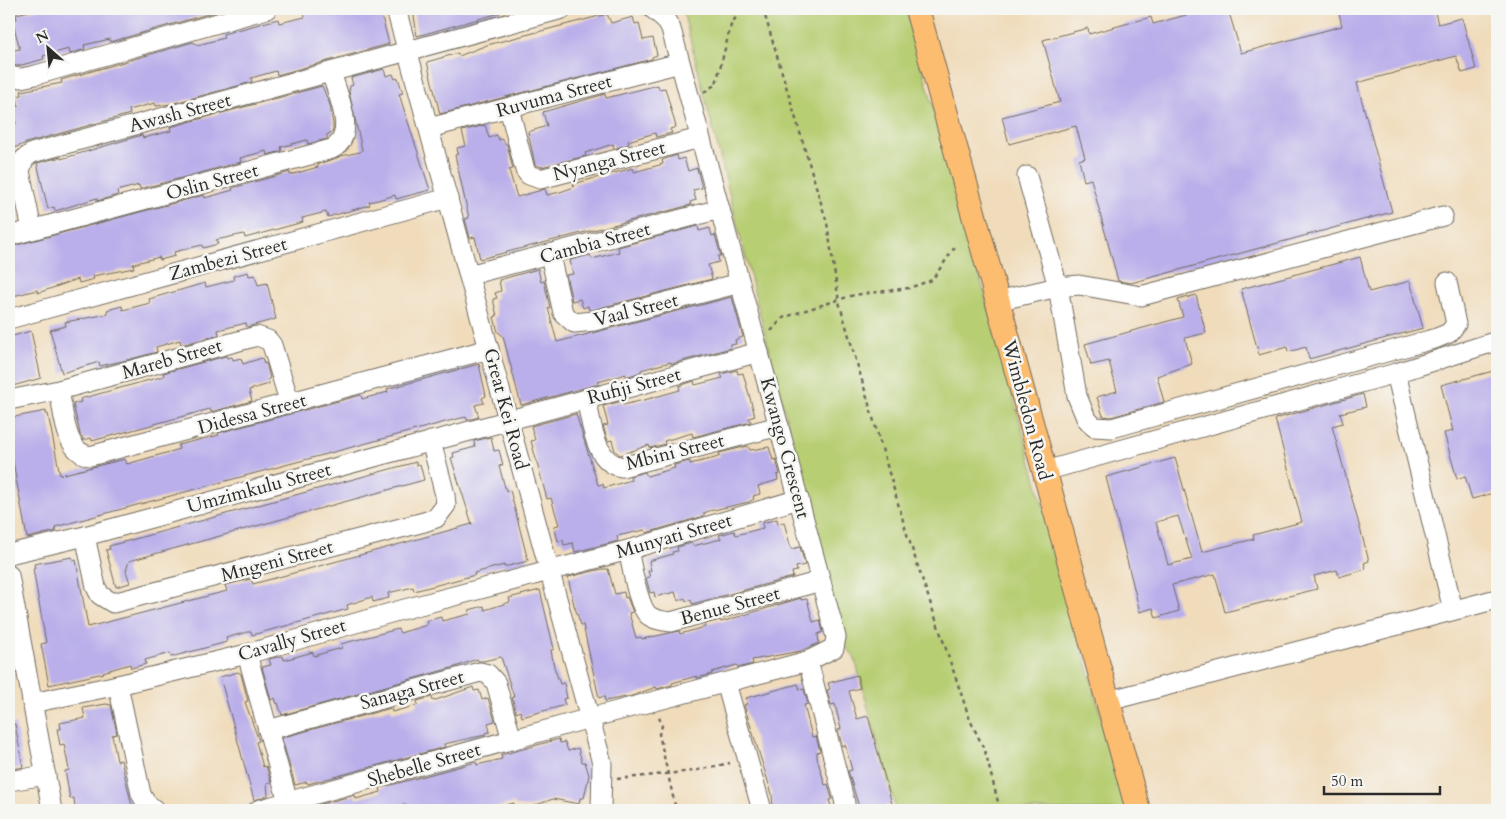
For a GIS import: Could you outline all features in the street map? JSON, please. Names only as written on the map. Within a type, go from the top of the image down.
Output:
[{"type":"main road","name":"Wimbledon Road","points":[[917,9],[1138,810]]},
{"type":"street","points":[[9,76],[22,78],[36,75],[267,9]]},
{"type":"street","name":"Great Kei Road","points":[[396,9],[602,763],[601,810]]},
{"type":"street","points":[[408,51],[562,9]]},
{"type":"street","name":"Kwango Crescent","points":[[590,718],[808,661],[834,648],[836,637],[671,29],[665,19],[653,9]]},
{"type":"street","name":"Awash Street","points":[[32,230],[20,171],[24,159],[32,153],[408,51]]},
{"type":"street","name":"Ruvuma Street","points":[[429,128],[680,63]]},
{"type":"street","name":"Oslin Street","points":[[9,236],[332,149],[342,142],[346,131],[331,72]]},
{"type":"street","name":"Nyanga Street","points":[[509,108],[525,170],[529,175],[540,179],[700,138]]},
{"type":"street","points":[[1027,176],[1058,287],[1077,396],[1090,425],[1112,428],[1438,338],[1449,333],[1456,324],[1447,282]]},
{"type":"street","name":"Zambezi Street","points":[[9,319],[448,198]]},
{"type":"street","name":"Cambia Street","points":[[469,275],[720,209]]},
{"type":"street","points":[[997,301],[1058,287],[1079,285],[1140,296],[1443,216]]},
{"type":"street","name":"Vaal Street","points":[[550,255],[563,313],[574,323],[594,321],[740,283]]},
{"type":"street","name":"Mareb Street","points":[[9,400],[59,390],[257,336],[268,340],[272,345],[290,404]]},
{"type":"street","points":[[1044,471],[1396,373],[1497,342]]},
{"type":"street","name":"Didessa Street","points":[[59,390],[70,441],[78,452],[90,456],[290,404],[489,349]]},
{"type":"street","name":"Rufiji Street","points":[[509,420],[759,352]]},
{"type":"street","points":[[1396,373],[1453,610]]},
{"type":"street","name":"Mbini Street","points":[[586,399],[602,456],[612,465],[622,467],[779,426]]},
{"type":"street","name":"Umzimkulu Street","points":[[9,554],[85,536],[509,420]]},
{"type":"street","name":"Mngeni Street","points":[[85,536],[96,587],[100,595],[113,603],[424,522],[436,518],[446,505],[431,441]]},
{"type":"street","name":"Munyati Street","points":[[550,571],[799,499]]},
{"type":"street","name":"Benue Street","points":[[628,550],[642,606],[650,616],[662,621],[670,622],[821,581]]},
{"type":"street","name":"Cavally Street","points":[[32,703],[118,685],[247,654],[401,610],[550,571]]},
{"type":"street","points":[[9,575],[52,810]]},
{"type":"street","points":[[1108,701],[1497,599]]},
{"type":"street","points":[[247,654],[288,802]]},
{"type":"street","points":[[808,661],[845,803],[844,810]]},
{"type":"street","name":"Sanaga Street","points":[[268,730],[480,672],[488,674],[496,683],[512,740]]},
{"type":"street","points":[[726,683],[762,810]]},
{"type":"street","points":[[118,685],[141,794],[146,803],[155,810]]},
{"type":"street","name":"Shebelle Street","points":[[258,810],[590,718]]},
{"type":"street","points":[[9,781],[46,775]]},
{"type":"path","points":[[690,101],[716,84],[731,25],[741,9]]},
{"type":"path","points":[[762,9],[827,223],[839,302],[906,534],[970,720],[985,751],[1000,810]]},
{"type":"path","points":[[759,352],[768,334],[783,318],[839,302],[854,295],[909,288],[932,280],[955,246]]},
{"type":"path","points":[[653,702],[662,726],[659,734],[666,774],[676,810]]},
{"type":"path","points":[[603,780],[693,771],[748,760]]},
{"type":"green space","points":[[680,9],[906,9],[1127,810],[896,810],[854,656],[844,645],[684,15]]},
{"type":"building","points":[[38,9],[214,9],[215,12],[110,42],[110,39],[84,45],[85,49],[70,54],[69,49],[43,56],[44,59],[18,66],[11,65],[9,51],[20,49],[12,20],[17,19],[16,14]]},
{"type":"building","points":[[321,9],[380,9],[389,44],[277,75],[276,71],[251,78],[252,82],[171,104],[156,106],[155,103],[129,110],[130,114],[29,142],[9,150],[9,125],[16,124],[12,108],[19,106],[16,96],[22,95],[21,91],[62,83],[61,80],[193,42],[198,45],[224,38],[223,34],[278,19],[279,23],[305,17],[304,13]]},
{"type":"building","points":[[413,9],[500,9],[500,13],[417,36]]},
{"type":"building","points":[[1208,9],[1228,9],[1241,53],[1342,26],[1338,9],[1434,9],[1438,24],[1462,18],[1476,69],[1462,73],[1456,56],[1357,83],[1392,212],[1131,283],[1118,281],[1091,179],[1084,181],[1079,160],[1085,158],[1076,126],[1009,144],[1002,117],[1060,102],[1043,40],[1088,28],[1089,34],[1151,17],[1153,24]]},
{"type":"building","points":[[607,14],[611,23],[633,17],[635,24],[639,23],[643,40],[653,38],[657,55],[652,57],[652,59],[440,114],[427,62],[458,53],[459,56],[487,45]]},
{"type":"building","points":[[384,69],[386,76],[393,74],[395,79],[398,78],[403,93],[399,94],[430,190],[396,199],[395,195],[369,202],[370,205],[328,217],[326,212],[302,218],[303,222],[245,238],[244,234],[216,240],[218,244],[203,248],[202,245],[174,252],[175,256],[160,260],[159,257],[133,264],[134,268],[93,276],[94,279],[79,283],[78,279],[38,293],[37,290],[9,297],[9,247],[204,195],[205,198],[233,190],[232,188],[290,172],[290,175],[318,167],[318,164],[341,156],[360,152],[362,150],[349,92],[350,86],[353,85],[351,78]]},
{"type":"building","points":[[658,85],[659,89],[665,88],[676,127],[670,129],[672,133],[656,137],[655,133],[628,141],[629,144],[614,149],[613,144],[585,153],[586,156],[541,167],[535,165],[528,132],[547,126],[543,112],[605,94],[606,98]]},
{"type":"building","points":[[322,86],[330,105],[333,124],[333,131],[327,135],[327,139],[308,144],[307,140],[281,147],[282,151],[267,155],[266,151],[240,158],[241,162],[140,189],[139,185],[117,191],[118,195],[97,201],[97,198],[55,211],[54,207],[48,209],[37,163],[61,157],[61,159],[142,135],[143,138],[171,131],[170,127]]},
{"type":"building","points":[[485,125],[489,138],[497,135],[499,140],[503,139],[505,144],[507,144],[513,169],[509,170],[517,197],[545,189],[547,195],[560,192],[574,187],[573,184],[633,168],[634,172],[663,164],[662,160],[677,155],[678,160],[684,158],[688,171],[697,168],[702,188],[693,190],[696,200],[690,202],[691,205],[480,259],[475,237],[470,238],[465,219],[469,218],[455,155],[458,154],[457,148],[466,146],[462,131]]},
{"type":"building","points":[[698,226],[699,231],[710,228],[712,236],[715,235],[721,256],[718,256],[719,262],[708,265],[712,279],[592,310],[589,310],[588,306],[583,308],[580,299],[572,301],[566,275],[573,274],[570,260],[590,255],[592,259],[619,252],[618,247]]},
{"type":"building","points":[[1360,257],[1369,292],[1410,281],[1423,328],[1309,359],[1306,347],[1288,352],[1287,347],[1259,355],[1241,289]]},
{"type":"building","points":[[538,269],[541,282],[544,281],[550,308],[548,308],[557,342],[732,297],[743,337],[735,340],[736,344],[730,345],[731,348],[671,364],[671,362],[655,366],[626,377],[626,374],[598,382],[599,384],[521,405],[503,336],[498,332],[494,317],[497,316],[493,299],[497,298],[495,293],[501,291],[499,280]]},
{"type":"building","points":[[248,272],[249,276],[255,275],[258,285],[267,283],[276,319],[247,327],[246,323],[218,330],[219,335],[181,345],[180,340],[156,347],[157,352],[100,366],[99,362],[62,373],[50,330],[66,326],[65,322],[108,314],[107,310],[122,306],[123,310],[150,303],[149,299],[205,283],[206,287],[234,280],[233,276]]},
{"type":"building","points":[[1196,295],[1206,333],[1185,338],[1192,364],[1157,376],[1164,402],[1111,417],[1103,416],[1097,397],[1117,391],[1109,361],[1091,365],[1085,344],[1183,317],[1178,300]]},
{"type":"building","points":[[31,331],[41,378],[9,387],[9,337]]},
{"type":"building","points":[[226,356],[227,358],[232,357],[233,360],[241,358],[243,364],[262,358],[264,364],[266,363],[270,378],[268,379],[269,384],[249,390],[252,401],[211,412],[210,409],[92,441],[91,438],[84,440],[80,434],[73,404],[81,402],[80,399],[164,376],[163,373]]},
{"type":"building","points":[[479,364],[486,396],[482,398],[484,403],[475,405],[479,417],[467,420],[466,417],[449,421],[55,527],[56,531],[27,538],[9,440],[9,418],[46,411],[60,475],[125,459],[127,464],[179,449],[178,445],[219,435],[218,433],[361,395],[362,399],[388,392],[387,389]]},
{"type":"building","points":[[737,370],[738,374],[743,373],[755,416],[749,418],[751,422],[693,437],[692,433],[664,441],[665,444],[650,448],[649,445],[620,455],[615,451],[612,440],[608,441],[603,426],[608,425],[603,406],[622,401],[623,405],[648,399],[680,390],[679,386],[694,381],[695,385],[723,378],[721,374]]},
{"type":"building","points":[[1497,370],[1497,492],[1472,499],[1465,476],[1457,479],[1444,433],[1453,431],[1441,385]]},
{"type":"building","points":[[1363,394],[1366,407],[1340,413],[1343,423],[1332,426],[1369,561],[1364,563],[1366,569],[1339,577],[1337,570],[1314,576],[1317,589],[1225,612],[1215,574],[1172,585],[1179,611],[1156,618],[1153,608],[1140,612],[1106,477],[1175,458],[1202,552],[1254,539],[1253,535],[1302,522],[1275,419]],"holes":[[[1178,516],[1192,559],[1168,565],[1156,522]]]},
{"type":"building","points":[[576,414],[598,485],[603,484],[604,488],[631,480],[630,476],[645,472],[647,476],[675,468],[674,465],[690,461],[690,464],[715,458],[720,456],[719,453],[748,446],[750,450],[769,447],[773,460],[776,459],[780,474],[777,475],[778,480],[758,486],[760,494],[753,496],[754,499],[749,502],[709,511],[704,513],[704,516],[646,533],[645,530],[617,536],[618,541],[575,552],[573,543],[564,545],[563,540],[558,541],[554,526],[559,525],[551,498],[547,499],[531,441],[535,440],[531,426]]},
{"type":"building","points":[[491,437],[494,451],[499,450],[503,465],[499,466],[506,491],[510,490],[528,561],[504,567],[504,565],[474,573],[475,575],[414,591],[413,587],[388,593],[389,598],[373,602],[372,597],[347,605],[348,609],[252,635],[251,631],[240,634],[226,638],[227,642],[171,657],[170,653],[145,660],[146,664],[131,668],[130,664],[104,673],[49,685],[41,644],[46,643],[33,568],[35,568],[34,564],[72,557],[73,561],[76,560],[88,627],[227,591],[225,585],[251,579],[253,584],[472,524],[451,458],[454,457],[453,453],[475,447],[474,441]]},
{"type":"building","points":[[416,462],[416,465],[420,464],[424,480],[129,561],[126,571],[130,583],[116,587],[106,550],[110,549],[109,546]]},
{"type":"building","points":[[777,519],[778,524],[784,522],[791,549],[800,547],[805,565],[796,567],[797,571],[792,572],[793,577],[692,604],[691,600],[686,601],[685,598],[678,601],[675,592],[655,597],[654,592],[650,593],[646,578],[650,577],[648,571],[651,571],[649,561],[673,554],[672,552],[678,551],[677,547],[692,543],[693,546],[721,539],[719,535],[734,531],[736,535],[763,528],[762,523]]},
{"type":"building","points":[[608,569],[615,594],[624,592],[625,598],[627,597],[633,612],[629,613],[636,638],[641,637],[642,639],[679,631],[680,634],[705,627],[705,624],[720,620],[721,622],[801,598],[801,600],[807,599],[813,622],[820,620],[823,632],[818,634],[819,643],[801,651],[752,660],[753,664],[738,668],[737,665],[712,672],[712,674],[672,683],[672,685],[657,689],[656,687],[632,696],[605,701],[604,696],[599,698],[583,625],[581,625],[574,605],[568,577]]},
{"type":"building","points":[[540,590],[554,649],[551,650],[554,667],[560,684],[564,683],[567,698],[563,699],[565,705],[522,717],[520,711],[516,713],[512,697],[514,697],[501,657],[483,661],[478,661],[477,659],[455,667],[282,715],[275,698],[271,700],[262,667],[271,665],[269,659],[283,656],[284,660],[313,652],[314,656],[342,648],[341,644],[398,629],[400,633],[427,625],[426,621],[441,617],[442,621],[470,614],[469,610],[484,606],[485,610],[510,602],[509,598]]},
{"type":"building","points":[[238,672],[241,674],[248,701],[245,702],[259,741],[256,742],[263,767],[266,766],[271,782],[267,783],[268,796],[254,800],[220,677]]},
{"type":"building","points":[[857,675],[860,688],[849,691],[857,719],[868,716],[892,804],[873,810],[860,810],[848,771],[852,770],[845,745],[842,746],[838,730],[841,729],[835,704],[831,705],[827,690],[830,689],[828,683]]},
{"type":"building","points":[[798,684],[800,690],[804,689],[808,704],[804,705],[812,737],[816,736],[820,751],[817,752],[817,758],[825,785],[828,784],[832,799],[829,800],[831,806],[821,808],[821,810],[773,810],[772,794],[744,705],[747,704],[746,698]]},
{"type":"building","points":[[473,687],[474,691],[479,690],[482,700],[488,698],[495,721],[488,723],[490,732],[485,733],[485,735],[444,744],[445,747],[308,784],[307,782],[295,785],[282,739],[284,737],[391,708],[392,712],[418,705],[417,701],[432,697],[433,701]]},
{"type":"building","points":[[106,704],[111,705],[117,734],[112,735],[117,761],[121,760],[132,806],[126,807],[126,810],[75,810],[74,798],[70,799],[65,771],[69,770],[64,744],[60,745],[57,729],[61,729],[60,723],[85,718],[83,708]]},
{"type":"building","points":[[15,724],[23,767],[9,770],[9,725]]},
{"type":"building","points":[[559,739],[560,743],[565,742],[568,751],[578,748],[582,762],[585,762],[589,775],[584,798],[580,798],[579,804],[553,799],[530,807],[515,806],[514,803],[486,810],[415,810],[413,805],[407,807],[406,804],[384,810],[315,810],[314,806],[355,795],[356,799],[381,792],[380,788],[476,762],[477,765],[502,759],[501,755]]}]
